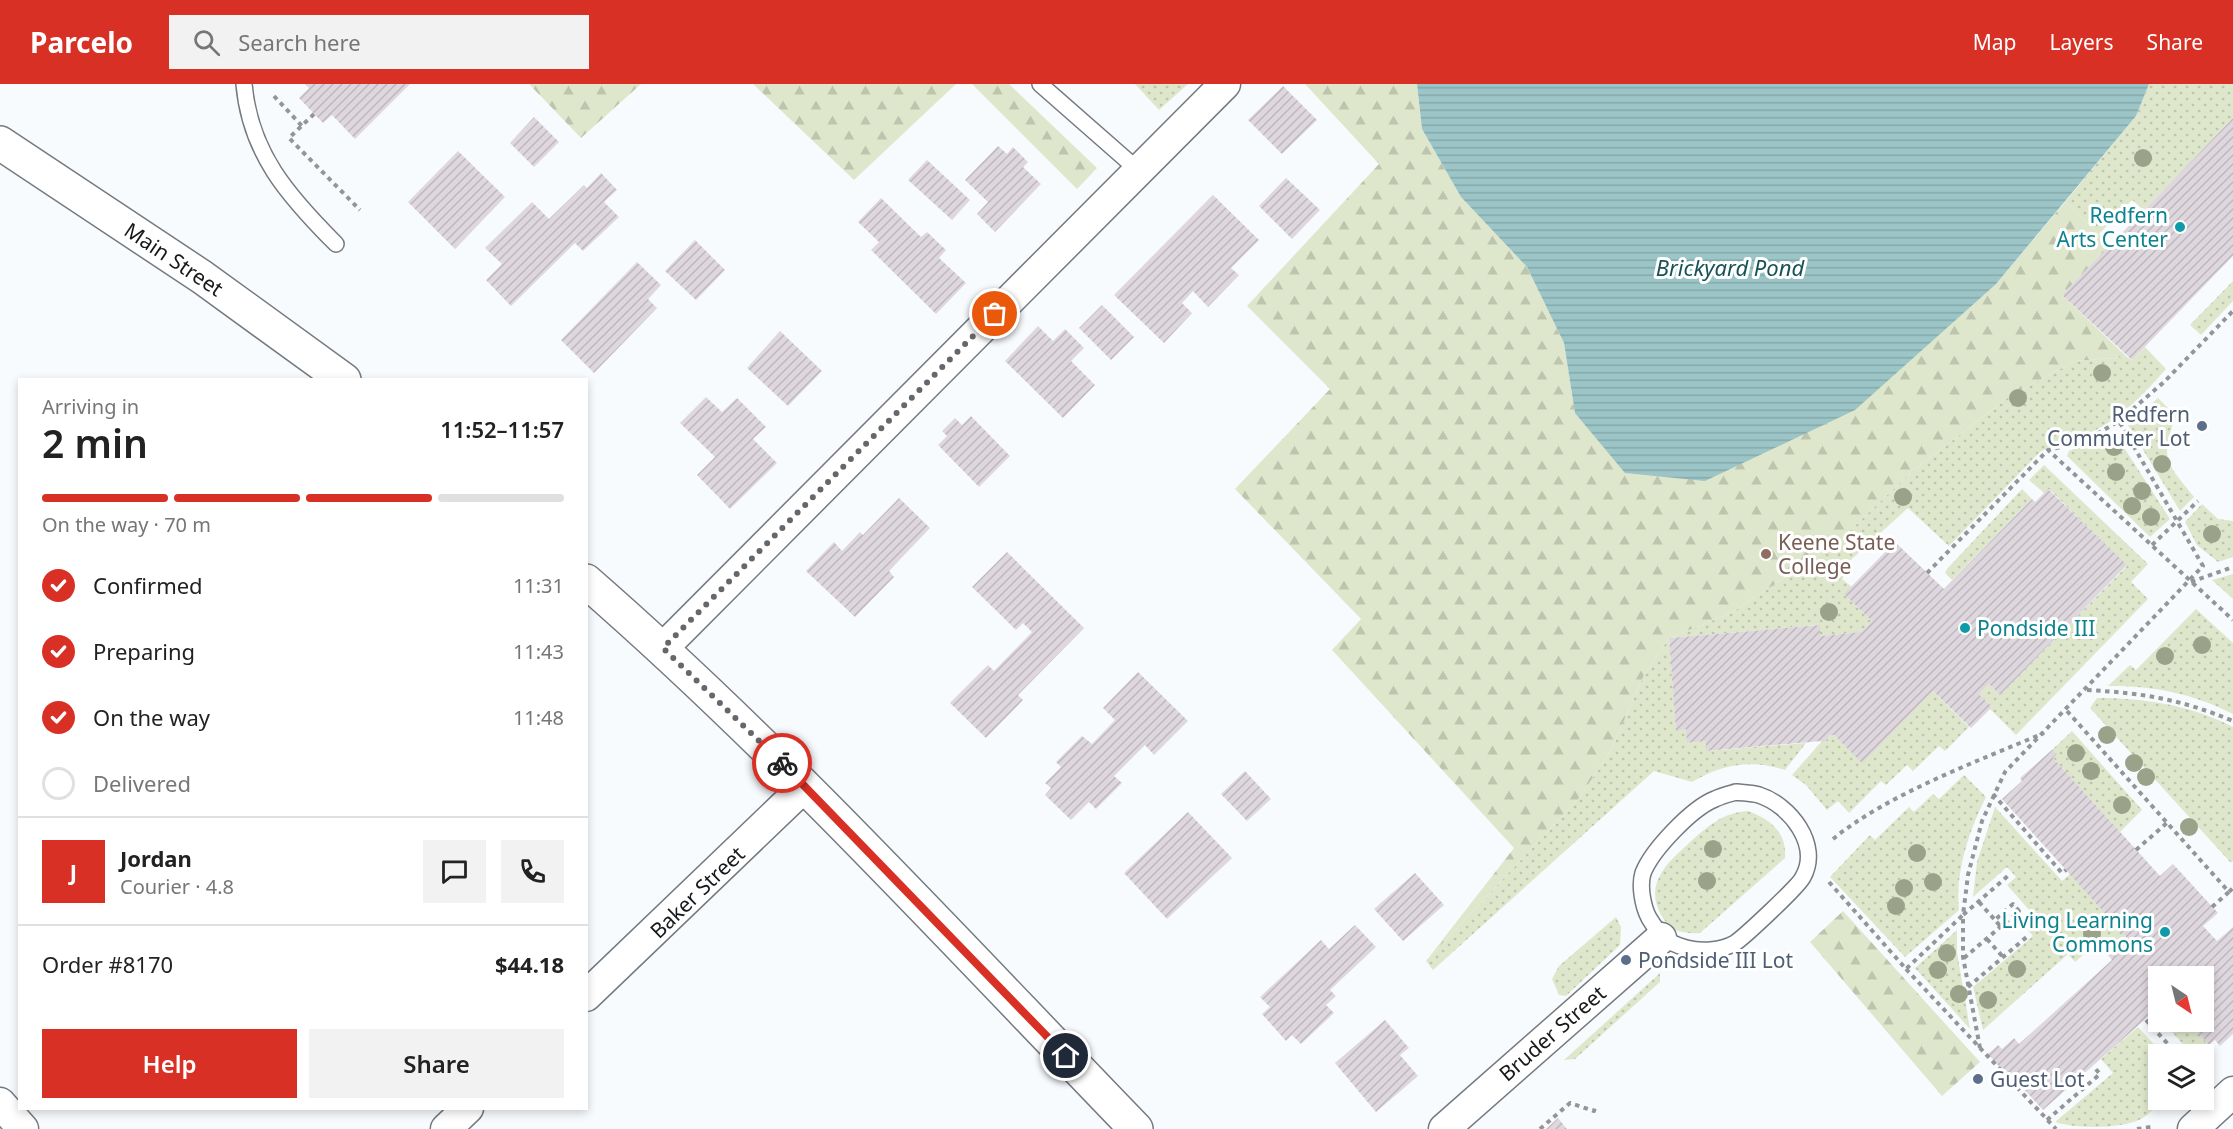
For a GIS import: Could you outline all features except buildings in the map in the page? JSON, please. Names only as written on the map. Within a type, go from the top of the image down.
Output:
[{"type":"main road","name":"Main Street","points":[[0,143],[202,277],[341,378]]},
{"type":"main road","points":[[588,582],[663,648],[806,786],[1136,1129]]},
{"type":"street","points":[[663,648],[1225,84]]},
{"type":"street","name":"Baker Street","points":[[588,994],[806,786]]},
{"type":"street","name":"Bruder Street","points":[[1444,1129],[1661,938]]},
{"type":"street","points":[[2193,1129],[2233,1092]]},
{"type":"street","points":[[0,1104],[23,1129]]},
{"type":"street","points":[[446,1129],[466,1110]]},
{"type":"lane","points":[[244,84],[255,138],[268,164],[307,215],[336,243]]},
{"type":"lane","points":[[1040,84],[1138,170]]},
{"type":"lane","points":[[1736,792],[1760,795],[1784,810],[1806,841],[1809,859],[1803,878],[1735,943],[1711,950],[1687,948],[1661,938],[1647,914],[1643,898],[1643,874],[1659,850],[1686,818],[1713,799],[1736,792]]},
{"type":"path","points":[[272,92],[302,126]]},
{"type":"path","points":[[314,114],[289,138],[360,210]]},
{"type":"path","points":[[1927,573],[2048,450],[2083,442],[2119,421],[2164,382],[2233,311]]},
{"type":"path","points":[[1980,1048],[1964,959],[1963,915],[1968,875],[1982,821],[1993,794],[2005,772],[2067,711],[2204,566],[2119,421]]},
{"type":"path","points":[[2048,450],[2233,620]]},
{"type":"path","points":[[2152,545],[2198,501]]},
{"type":"path","points":[[2190,582],[2233,567]]},
{"type":"path","points":[[2087,690],[2142,693],[2194,705],[2233,721]]},
{"type":"path","points":[[2067,711],[2231,890],[2212,906]]},
{"type":"path","points":[[2044,733],[1945,776],[1890,803],[1835,836],[1809,859],[1906,969],[2056,1129]]},
{"type":"path","points":[[1993,794],[2062,873],[2066,870]]},
{"type":"path","points":[[2136,850],[2168,822]]},
{"type":"path","points":[[1906,969],[2009,875]]},
{"type":"path","points":[[1979,902],[2001,927]]},
{"type":"path","points":[[1964,959],[2019,911],[2013,904],[1995,920]]},
{"type":"path","points":[[1968,987],[2028,935]]},
{"type":"path","points":[[1987,939],[2003,957]]},
{"type":"path","points":[[2146,1020],[2167,1044]]},
{"type":"path","points":[[2047,1120],[2100,1074],[2093,1066]]},
{"type":"path","points":[[1540,1129],[1570,1103],[1594,1111],[1595,1107]]},
{"type":"path","points":[[2137,1129],[2151,1127]]},
{"type":"green space","points":[[529,84],[641,84],[581,138]]},
{"type":"green space","points":[[753,84],[956,84],[854,180]]},
{"type":"green space","points":[[972,84],[1009,84],[1097,168],[1077,189]]},
{"type":"green space","points":[[1135,84],[1188,84],[1159,110]]},
{"type":"green space","points":[[1305,84],[1417,84],[1422,129],[1461,197],[1527,267],[1564,343],[1575,413],[1996,284],[2065,202],[2111,245],[2062,295],[2127,357],[2075,361],[2010,396],[1910,473],[1837,543],[1731,613],[1669,638],[1644,675],[1611,750],[1580,797],[1426,961],[1514,848],[1332,650],[1361,619],[1235,489],[1330,389],[1247,306],[1379,164]]},
{"type":"green space","points":[[2149,84],[2233,84],[2233,118],[2144,210],[2132,200],[2099,234],[2065,202],[2136,116]]},
{"type":"green space","points":[[2233,281],[2233,301],[2201,335],[2190,325]]},
{"type":"green space","points":[[2145,347],[2166,369],[2141,396],[2113,420],[2092,432],[2040,452],[1949,546],[1908,508],[1842,568],[1847,573],[1842,579],[1852,587],[1845,595],[1872,621],[1861,632],[1820,636],[1819,625],[1669,638],[1731,613],[1837,543],[1910,473],[2010,396],[2075,361],[2127,357],[2132,360]]},
{"type":"green space","points":[[2158,398],[2176,416],[2168,442],[2168,460],[2177,476],[2194,497],[2180,511],[2128,425]]},
{"type":"green space","points":[[2114,432],[2170,519],[2150,537],[2067,456],[2069,451]]},
{"type":"green space","points":[[2044,465],[2148,564],[2131,582],[2148,599],[2016,735],[1990,709],[1992,707],[1979,694],[1989,684],[2000,695],[2127,566],[2049,489],[2044,493],[2029,480]]},
{"type":"green space","points":[[2022,489],[2032,499],[1952,580],[1945,573],[1947,569]]},
{"type":"green space","points":[[2202,504],[2218,519],[2233,521],[2233,557],[2218,562],[2197,545],[2185,522]]},
{"type":"green space","points":[[2233,574],[2233,599],[2212,580]]},
{"type":"green space","points":[[2196,609],[2233,643],[2233,714],[2203,701],[2172,692],[2140,687],[2108,686],[2130,665],[2136,670]]},
{"type":"green space","points":[[1669,638],[1676,730],[1686,729],[1688,743],[1706,741],[1707,751],[1806,743],[1785,770],[1761,765],[1737,765],[1715,771],[1692,782],[1654,771],[1433,970],[1426,961],[1580,797],[1611,750],[1644,675]]},
{"type":"green space","points":[[1933,691],[1969,727],[1945,751],[1939,746],[1913,771],[1907,765],[1886,785],[1881,781],[1849,813],[1838,801],[1827,810],[1806,785],[1792,775],[1822,741],[1828,740],[1828,736],[1834,735],[1862,762]]},
{"type":"green space","points":[[2097,698],[2132,699],[2167,704],[2201,713],[2233,727],[2233,861],[2231,863],[2090,708]]},
{"type":"green space","points":[[2072,731],[2142,810],[2120,832],[2053,758],[2057,754],[2053,749]]},
{"type":"green space","points":[[1964,775],[1986,797],[1974,824],[1961,867],[1959,910],[1905,957],[1830,877],[1870,835],[1875,840],[1909,807],[1914,812],[1933,794],[1939,799]]},
{"type":"green space","points":[[1995,807],[2062,881],[2070,874],[2127,938],[2108,955],[2097,943],[2075,962],[2068,954],[1983,1030],[1973,987],[2033,936],[2019,920],[2030,911],[2007,885],[2016,877],[2007,867],[1973,897],[1977,862]]},
{"type":"green space","points":[[1748,811],[1770,823],[1780,834],[1785,849],[1785,858],[1700,933],[1682,932],[1668,925],[1656,904],[1655,894],[1660,875],[1688,844],[1708,827],[1722,818]]},
{"type":"green space","points":[[1843,911],[1980,1062],[1942,1096],[1810,942]]},
{"type":"green space","points":[[1616,917],[1621,927],[1620,945],[1566,996],[1559,995],[1552,979],[1559,966]]},
{"type":"green space","points":[[1957,930],[1957,952],[1970,1029],[1915,968]]},
{"type":"green space","points":[[1660,973],[1660,982],[1575,1059],[1564,1060]]},
{"type":"green space","points":[[2138,1027],[2154,1044],[2148,1044],[2148,1110],[2153,1110],[2144,1117],[2122,1125],[2087,1127],[2055,1122],[2113,1073],[2101,1059]]},
{"type":"green space","points":[[2172,1032],[2197,1032],[2208,1044],[2183,1044]]},
{"type":"water","name":"Brickyard Pond","points":[[1417,84],[2149,84],[2136,116],[1996,284],[1855,410],[1705,481],[1625,473],[1575,413],[1564,343],[1527,267],[1461,197],[1422,129]]},
{"type":"way so far","points":[[782,763],[663,648],[995,314]]},
{"type":"place","name":"Redfern Arts Center","points":[[2180,227]]},
{"type":"place","name":"Redfern Commuter Lot","points":[[2202,426]]},
{"type":"place","name":"Keene State College","points":[[1766,554]]},
{"type":"place","name":"Pondside III","points":[[1965,628]]},
{"type":"place","name":"Living Learning Commons","points":[[2165,932]]},
{"type":"place","name":"Pondside III Lot","points":[[1626,960]]},
{"type":"place","name":"Guest Lot","points":[[1978,1079]]},
{"type":"route","points":[[782,763],[1066,1056]]}]
